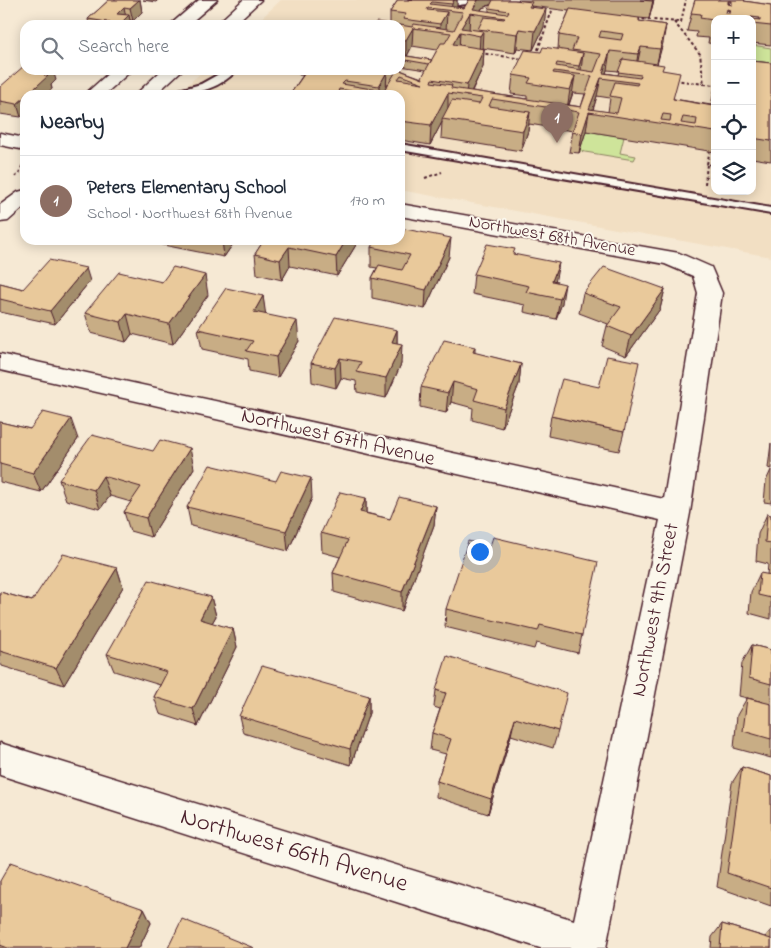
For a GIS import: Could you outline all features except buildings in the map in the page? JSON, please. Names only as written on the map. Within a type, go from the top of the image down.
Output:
[{"type":"street","points":[[184,20],[209,0]]},
{"type":"street","points":[[230,20],[253,0]]},
{"type":"street","points":[[99,90],[118,75]]},
{"type":"street","points":[[150,90],[167,75]]},
{"type":"street","points":[[0,139],[20,143]]},
{"type":"street","points":[[0,216],[20,200]]},
{"type":"street","name":"Northwest 68th Avenue","points":[[405,211],[671,258],[703,272]]},
{"type":"street","name":"Northwest 9th Street","points":[[588,946],[676,513],[710,293],[703,272]]},
{"type":"street","name":"Northwest 67th Avenue","points":[[0,362],[676,513]]},
{"type":"street","name":"Northwest 66th Avenue","points":[[0,759],[588,946]]},
{"type":"lane","points":[[413,0],[441,4],[475,0]]},
{"type":"lane","points":[[195,90],[212,84],[225,75]]},
{"type":"lane","points":[[405,148],[771,211]]},
{"type":"path","points":[[630,18],[681,22],[686,0]]},
{"type":"path","points":[[726,7],[737,9],[738,0]]},
{"type":"path","points":[[727,3],[738,5]]},
{"type":"path","points":[[534,61],[553,8]]},
{"type":"path","points":[[673,22],[700,54],[704,84]]},
{"type":"path","points":[[475,52],[524,59]]},
{"type":"path","points":[[675,80],[711,85]]},
{"type":"path","points":[[702,148],[710,150],[705,190]]},
{"type":"shaded area","points":[[281,0],[771,0],[771,257],[405,191],[405,90],[182,90],[198,75],[405,75],[405,20],[259,20]]},
{"type":"green space","points":[[756,46],[771,48],[771,63],[756,61]]},
{"type":"green space","points":[[586,131],[624,137],[620,153],[636,156],[634,160],[579,151]]},
{"type":"place","name":"Peters Elementary School","points":[[557,143]]}]
